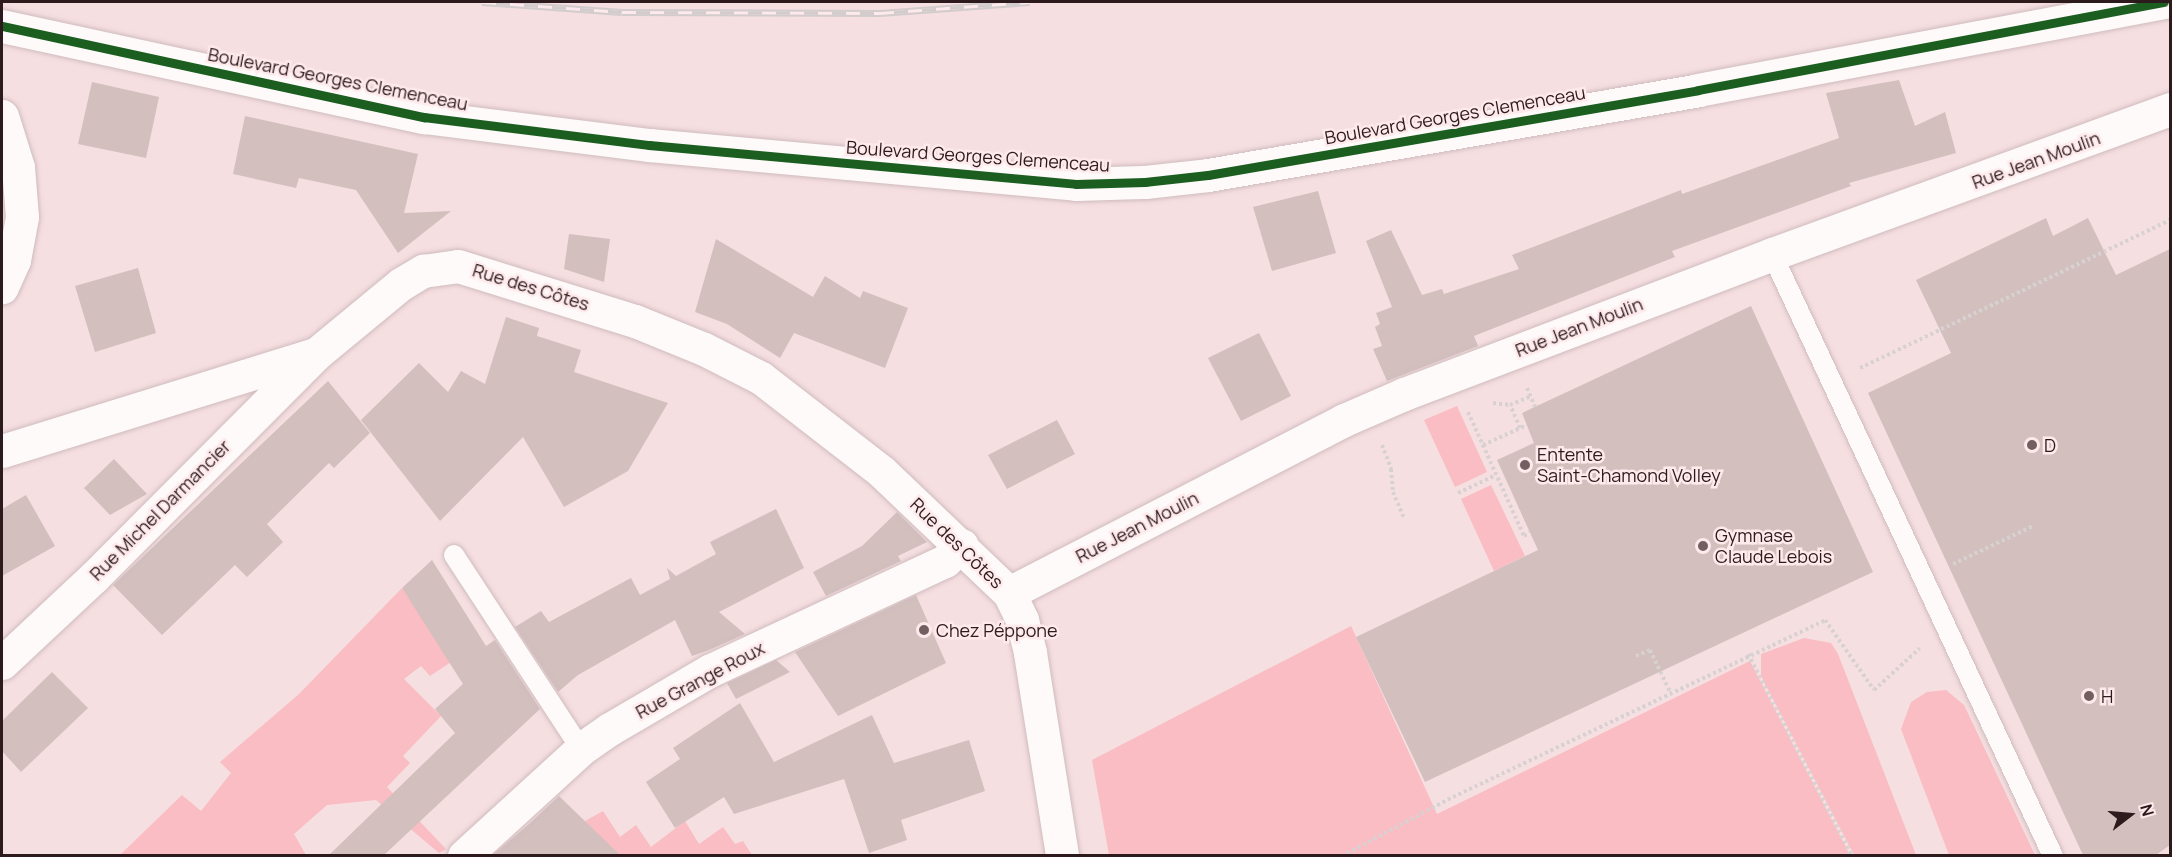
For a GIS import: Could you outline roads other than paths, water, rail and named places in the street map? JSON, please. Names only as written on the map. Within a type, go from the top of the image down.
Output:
[{"type":"street","name":"Boulevard Georges Clemenceau","points":[[2,26],[424,117],[649,145],[1076,184],[1145,182],[1208,175],[1698,90],[2164,2]]},
{"type":"street","name":"Rue Jean Moulin","points":[[1009,593],[1344,420],[1772,254],[2170,109]]},
{"type":"street","points":[[2,116],[18,167],[22,217],[14,260],[2,287]]},
{"type":"street","name":"Rue des Côtes","points":[[2,451],[316,354],[401,285],[423,271],[440,266],[477,269],[635,321],[704,348],[761,378],[882,472],[962,545],[1009,593],[1022,620],[1030,653],[1062,855]]},
{"type":"street","name":"Rue Michel Darmancier","points":[[2,663],[94,578],[316,354]]},
{"type":"street","name":"Rue Grange Roux","points":[[464,855],[580,750],[698,677],[945,561],[962,545]]},
{"type":"lane","points":[[1772,254],[1829,382],[1925,577],[2053,855]]},
{"type":"lane","points":[[454,555],[580,750]]},
{"type":"railway","points":[[482,2],[622,12],[880,13],[1030,2]]},
{"type":"place","name":"D","points":[[2032,445]]},
{"type":"place","name":"Entente Saint-Chamond Volley","points":[[1525,465]]},
{"type":"place","name":"Gymnase Claude Lebois","points":[[1703,546]]},
{"type":"place","name":"Chez Péppone","points":[[924,630]]},
{"type":"place","name":"H","points":[[2089,696]]}]
